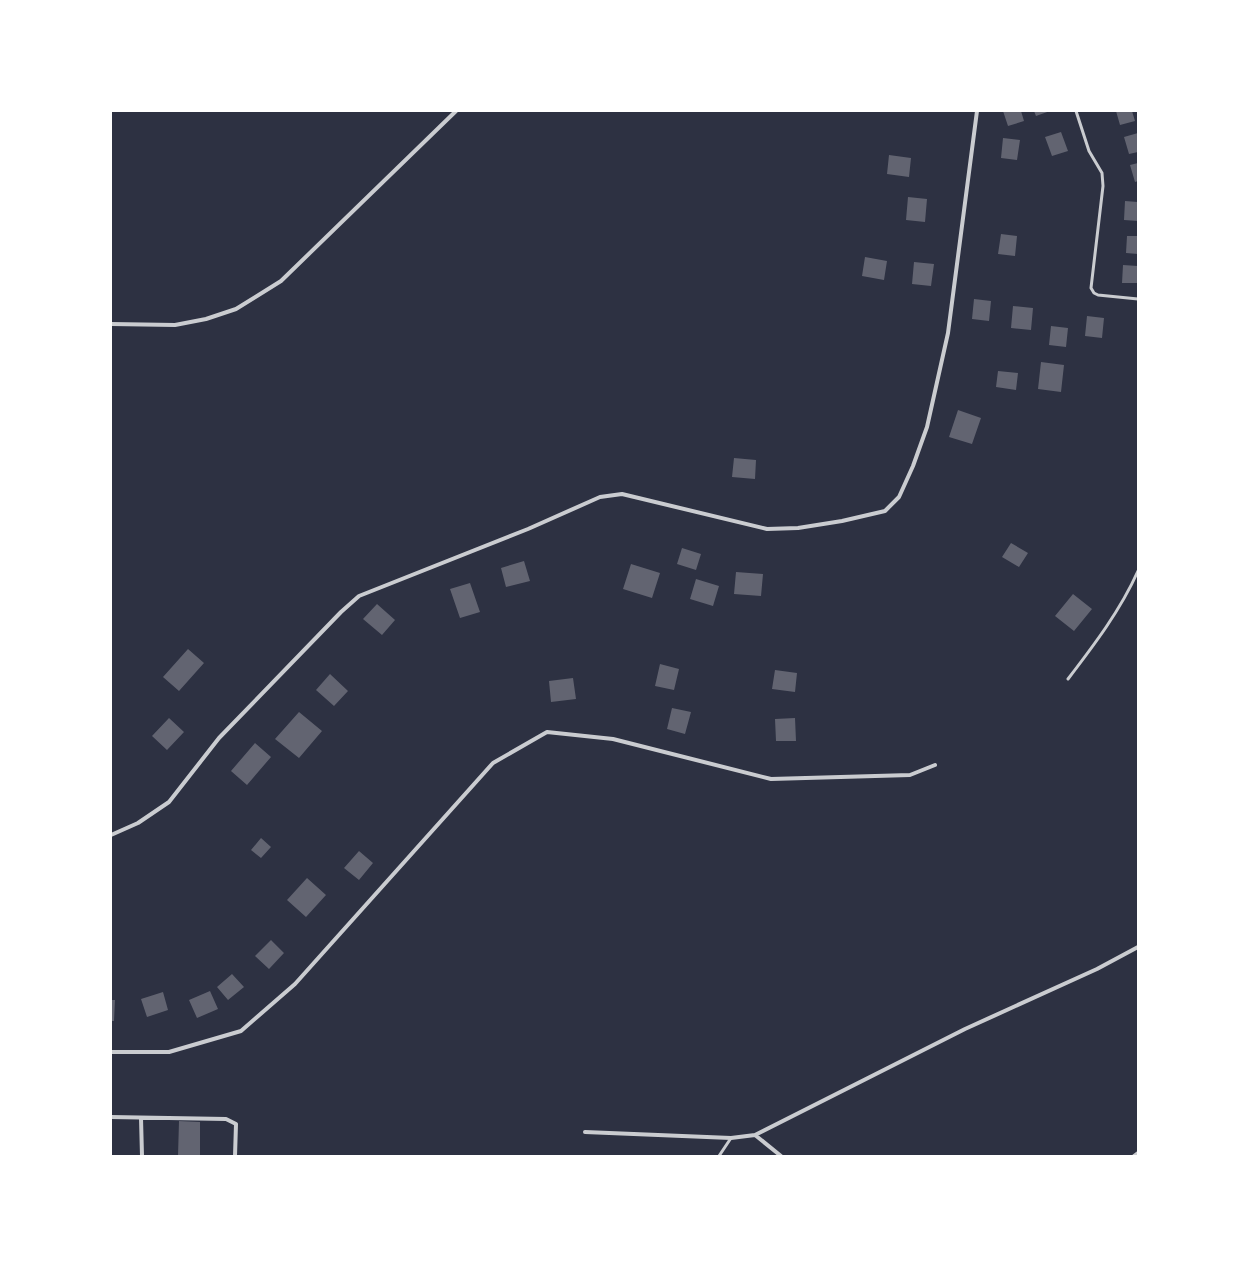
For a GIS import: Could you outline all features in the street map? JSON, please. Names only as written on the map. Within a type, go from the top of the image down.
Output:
[{"type":"street","points":[[111,324],[175,325],[206,319],[236,309],[281,281],[456,111]]},
{"type":"street","points":[[111,835],[138,823],[169,802],[220,738],[341,612],[359,596],[528,529],[600,497],[622,494],[767,528],[798,528],[842,521],[885,510],[899,497],[913,466],[927,427],[948,333],[977,111]]},
{"type":"street","points":[[111,1052],[169,1052],[241,1031],[295,984],[493,763],[547,732],[613,739],[771,779],[910,775],[935,765]]},
{"type":"street","points":[[585,1132],[732,1138],[755,1135],[965,1029],[1097,968],[1138,947]]},
{"type":"street","points":[[111,1117],[226,1119],[236,1124],[235,1156]]},
{"type":"street","points":[[141,1118],[142,1156]]},
{"type":"street","points":[[755,1135],[781,1156]]},
{"type":"street","points":[[1134,1156],[1138,1153]]},
{"type":"lane","points":[[1076,111],[1089,151],[1102,173],[1103,186],[1091,288],[1094,293],[1098,295],[1138,299]]},
{"type":"lane","points":[[1068,679],[1098,640],[1128,594],[1138,571]]},
{"type":"lane","points":[[720,1156],[732,1138]]},
{"type":"building","points":[[1003,111],[1021,111],[1024,121],[1008,126]]},
{"type":"building","points":[[1034,111],[1050,111],[1036,116]]},
{"type":"building","points":[[1116,111],[1132,111],[1135,121],[1120,125]]},
{"type":"building","points":[[1061,132],[1068,151],[1052,156],[1045,137]]},
{"type":"building","points":[[1138,133],[1138,152],[1129,154],[1124,137]]},
{"type":"building","points":[[1003,138],[1020,140],[1017,160],[1001,158]]},
{"type":"building","points":[[889,155],[911,158],[909,177],[887,174]]},
{"type":"building","points":[[1138,163],[1138,181],[1135,182],[1130,165]]},
{"type":"building","points":[[908,197],[927,199],[925,222],[906,220]]},
{"type":"building","points":[[1125,201],[1138,202],[1138,221],[1124,220]]},
{"type":"building","points":[[1001,234],[1017,236],[1015,256],[998,254]]},
{"type":"building","points":[[1127,236],[1138,236],[1138,254],[1126,253]]},
{"type":"building","points":[[865,257],[887,261],[884,280],[862,276]]},
{"type":"building","points":[[914,262],[934,264],[931,286],[912,284]]},
{"type":"building","points":[[1123,265],[1138,266],[1137,283],[1122,283]]},
{"type":"building","points":[[974,299],[991,301],[989,321],[972,319]]},
{"type":"building","points":[[1013,306],[1033,308],[1031,330],[1011,328]]},
{"type":"building","points":[[1087,316],[1104,318],[1102,338],[1085,336]]},
{"type":"building","points":[[1051,326],[1068,328],[1066,347],[1049,345]]},
{"type":"building","points":[[1041,362],[1064,365],[1061,392],[1038,389]]},
{"type":"building","points":[[998,371],[1018,373],[1016,390],[996,387]]},
{"type":"building","points":[[958,410],[981,418],[972,444],[949,437]]},
{"type":"building","points":[[734,458],[756,460],[755,479],[732,477]]},
{"type":"building","points":[[1011,543],[1028,553],[1019,567],[1002,557]]},
{"type":"building","points":[[682,548],[701,554],[696,570],[677,564]]},
{"type":"building","points":[[524,561],[530,581],[506,587],[501,568]]},
{"type":"building","points":[[631,564],[660,573],[652,598],[623,589]]},
{"type":"building","points":[[736,572],[763,574],[761,596],[734,594]]},
{"type":"building","points":[[696,579],[719,586],[713,606],[690,599]]},
{"type":"building","points":[[470,583],[480,612],[460,618],[450,589]]},
{"type":"building","points":[[1073,594],[1092,609],[1074,631],[1055,616]]},
{"type":"building","points":[[377,604],[395,620],[382,635],[363,619]]},
{"type":"building","points":[[188,649],[204,663],[179,691],[163,677]]},
{"type":"building","points":[[660,664],[679,669],[674,690],[655,686]]},
{"type":"building","points":[[775,670],[797,673],[795,692],[772,689]]},
{"type":"building","points":[[330,674],[348,691],[334,706],[316,690]]},
{"type":"building","points":[[573,678],[576,699],[551,702],[549,681]]},
{"type":"building","points":[[672,708],[691,712],[685,734],[667,729]]},
{"type":"building","points":[[299,712],[322,731],[299,758],[275,739]]},
{"type":"building","points":[[169,718],[184,732],[167,750],[152,736]]},
{"type":"building","points":[[795,718],[796,741],[776,741],[775,719]]},
{"type":"building","points":[[255,743],[271,757],[247,785],[231,771]]},
{"type":"building","points":[[261,838],[271,847],[261,858],[251,850]]},
{"type":"building","points":[[359,851],[373,863],[359,880],[344,868]]},
{"type":"building","points":[[307,878],[326,895],[306,917],[287,900]]},
{"type":"building","points":[[271,940],[284,953],[269,969],[255,956]]},
{"type":"building","points":[[232,974],[244,987],[228,1000],[217,987]]},
{"type":"building","points":[[210,991],[218,1009],[197,1018],[189,1000]]},
{"type":"building","points":[[163,992],[168,1010],[147,1017],[141,999]]},
{"type":"building","points":[[111,1000],[115,1000],[114,1021],[111,1021]]},
{"type":"building","points":[[179,1121],[200,1122],[200,1156],[178,1156]]}]
